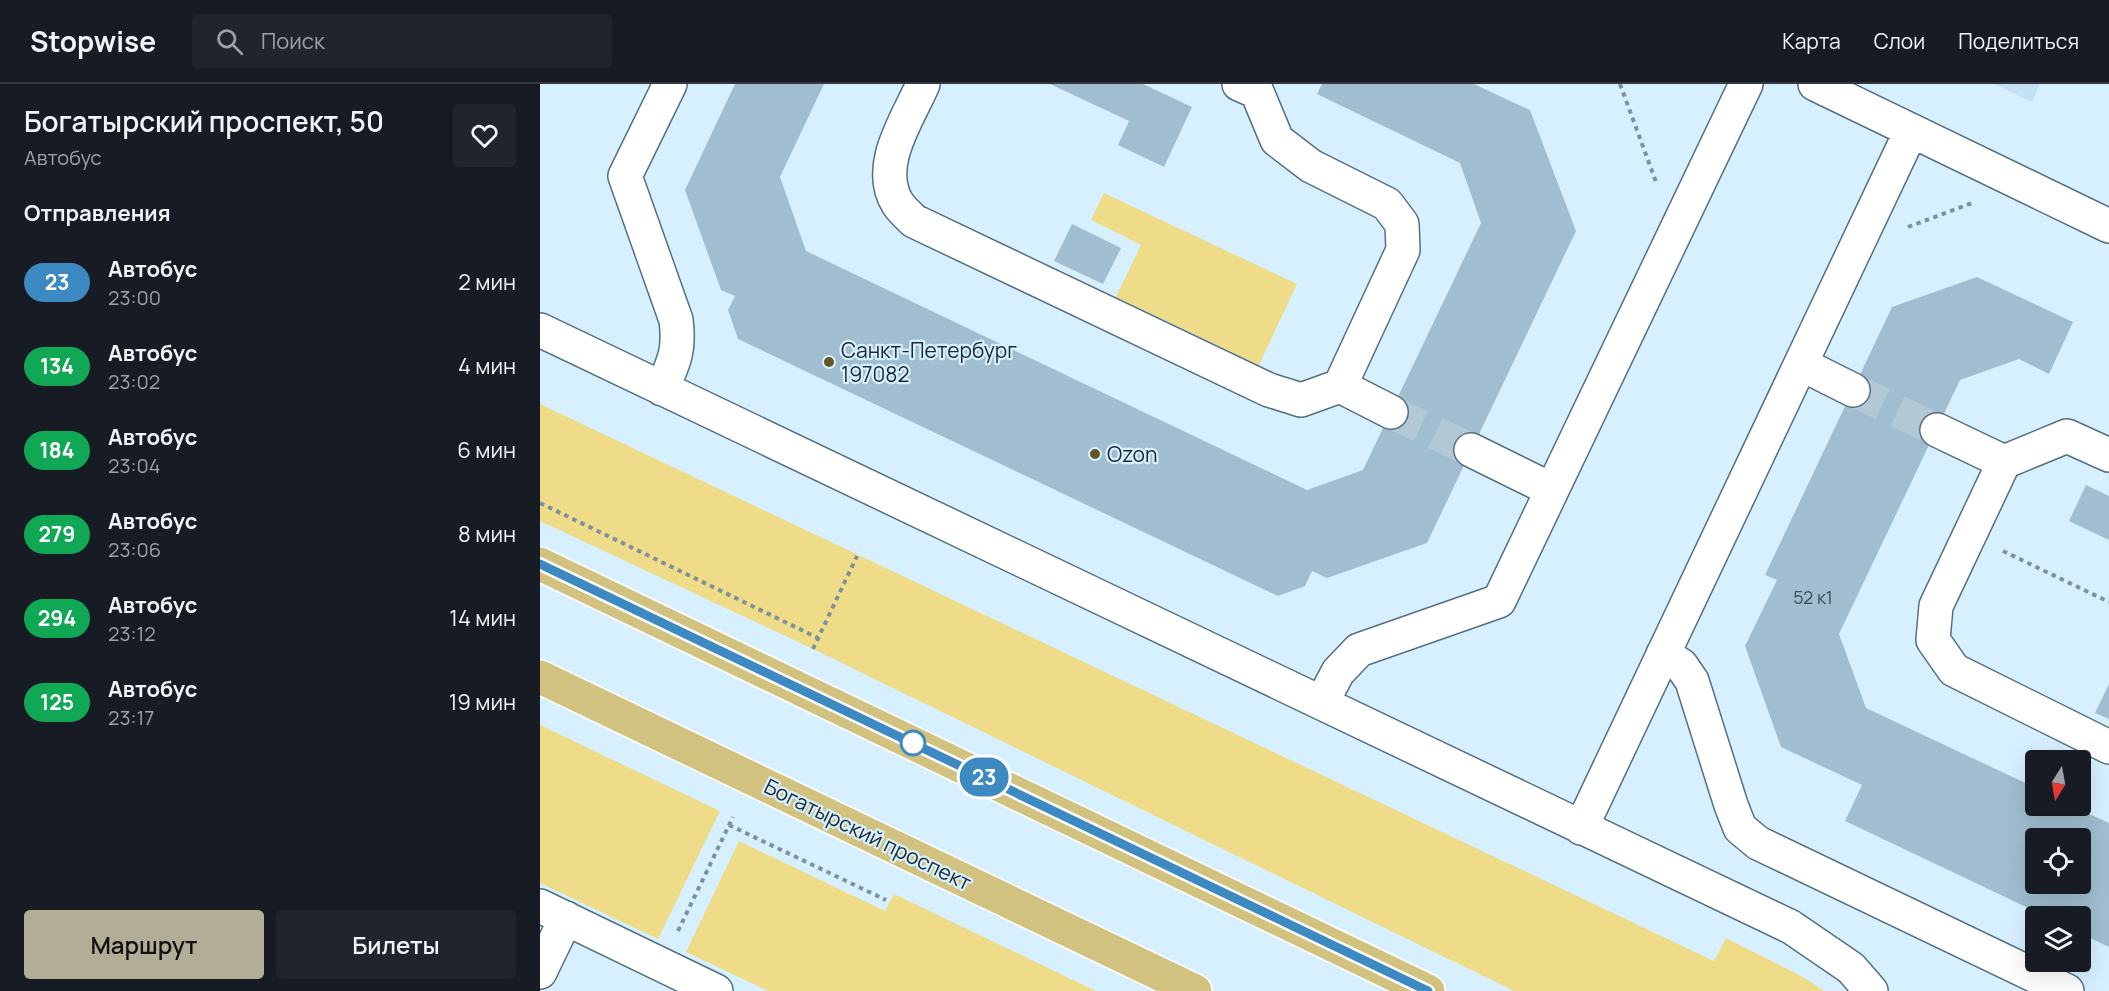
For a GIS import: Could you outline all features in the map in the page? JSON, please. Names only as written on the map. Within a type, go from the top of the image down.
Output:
[{"type":"main road","points":[[540,564],[1428,991]]},
{"type":"main road","name":"Богатырский проспект","points":[[540,677],[1195,991]]},
{"type":"street","points":[[662,389],[675,359],[679,340],[676,320],[625,176],[670,84]]},
{"type":"street","points":[[923,84],[892,152],[889,178],[898,203],[914,221],[1269,390],[1301,400],[1340,386],[1403,250],[1402,224],[1387,204],[1311,166],[1277,140],[1252,87]]},
{"type":"street","points":[[1322,702],[1338,672],[1359,650],[1499,601],[1746,84]]},
{"type":"street","points":[[1815,84],[2109,226]]},
{"type":"street","points":[[1581,828],[1911,131]]},
{"type":"street","points":[[540,330],[1791,927],[1851,969],[1872,991]]},
{"type":"street","points":[[1801,364],[1853,390]]},
{"type":"street","points":[[1340,386],[1391,412]]},
{"type":"street","points":[[1937,430],[2004,462]]},
{"type":"street","points":[[2109,455],[2067,436],[2004,462],[1936,606],[1933,640],[1954,670],[2109,747]]},
{"type":"street","points":[[1471,450],[1552,490]]},
{"type":"street","points":[[1663,654],[1681,664],[1692,681],[1740,828],[1758,843],[2067,991]]},
{"type":"street","points":[[540,972],[553,912],[717,991]]},
{"type":"path","points":[[1620,84],[1674,234]]},
{"type":"path","points":[[1857,245],[2023,185]]},
{"type":"path","points":[[540,503],[818,638]]},
{"type":"path","points":[[1970,535],[2109,602]]},
{"type":"path","points":[[813,649],[857,556]]},
{"type":"path","points":[[676,935],[733,817]]},
{"type":"path","points":[[729,825],[886,900]]},
{"type":"shaded area","points":[[1994,84],[2040,84],[2032,102]]},
{"type":"shaded area","points":[[1104,193],[1297,284],[1259,365],[1116,297],[1141,245],[1091,220]]},
{"type":"shaded area","points":[[540,404],[1714,961],[1726,938],[1805,978],[1824,991],[1514,991],[813,649],[540,521]]},
{"type":"shaded area","points":[[540,725],[720,811],[658,939],[540,883]]},
{"type":"shaded area","points":[[739,841],[885,911],[894,894],[1096,991],[768,991],[686,952]]},
{"type":"building","points":[[735,84],[824,84],[780,177],[806,251],[1307,490],[1363,470],[1481,223],[1460,163],[1317,94],[1322,84],[1474,84],[1530,110],[1576,231],[1427,543],[1327,578],[1312,571],[1305,586],[1278,596],[738,339],[728,310],[735,296],[721,290],[685,190]]},
{"type":"building","points":[[1050,84],[1143,84],[1192,107],[1164,167],[1118,145],[1129,121]]},
{"type":"building","points":[[1072,224],[1121,248],[1103,284],[1054,261]]},
{"type":"building","points":[[1977,277],[2073,322],[2049,374],[2019,359],[1960,380],[1839,634],[1866,708],[2025,783],[2025,816],[2091,815],[2109,823],[2109,947],[2091,938],[2091,906],[2025,906],[1845,821],[1862,785],[1781,747],[1745,646],[1777,580],[1765,575],[1892,307]]},
{"type":"building","points":[[2086,485],[2109,496],[2109,540],[2069,521]]},
{"type":"building","points":[[2109,684],[2109,719],[2095,713]]},
{"type":"tunnel","points":[[1853,390],[1937,430]]},
{"type":"tunnel","points":[[1391,412],[1471,450]]},
{"type":"bus line","name":"23","points":[[540,564],[1428,991]]},
{"type":"place","name":"Санкт-Петербург 197082","points":[[829,362]]},
{"type":"place","name":"Ozon","points":[[1095,454]]}]
